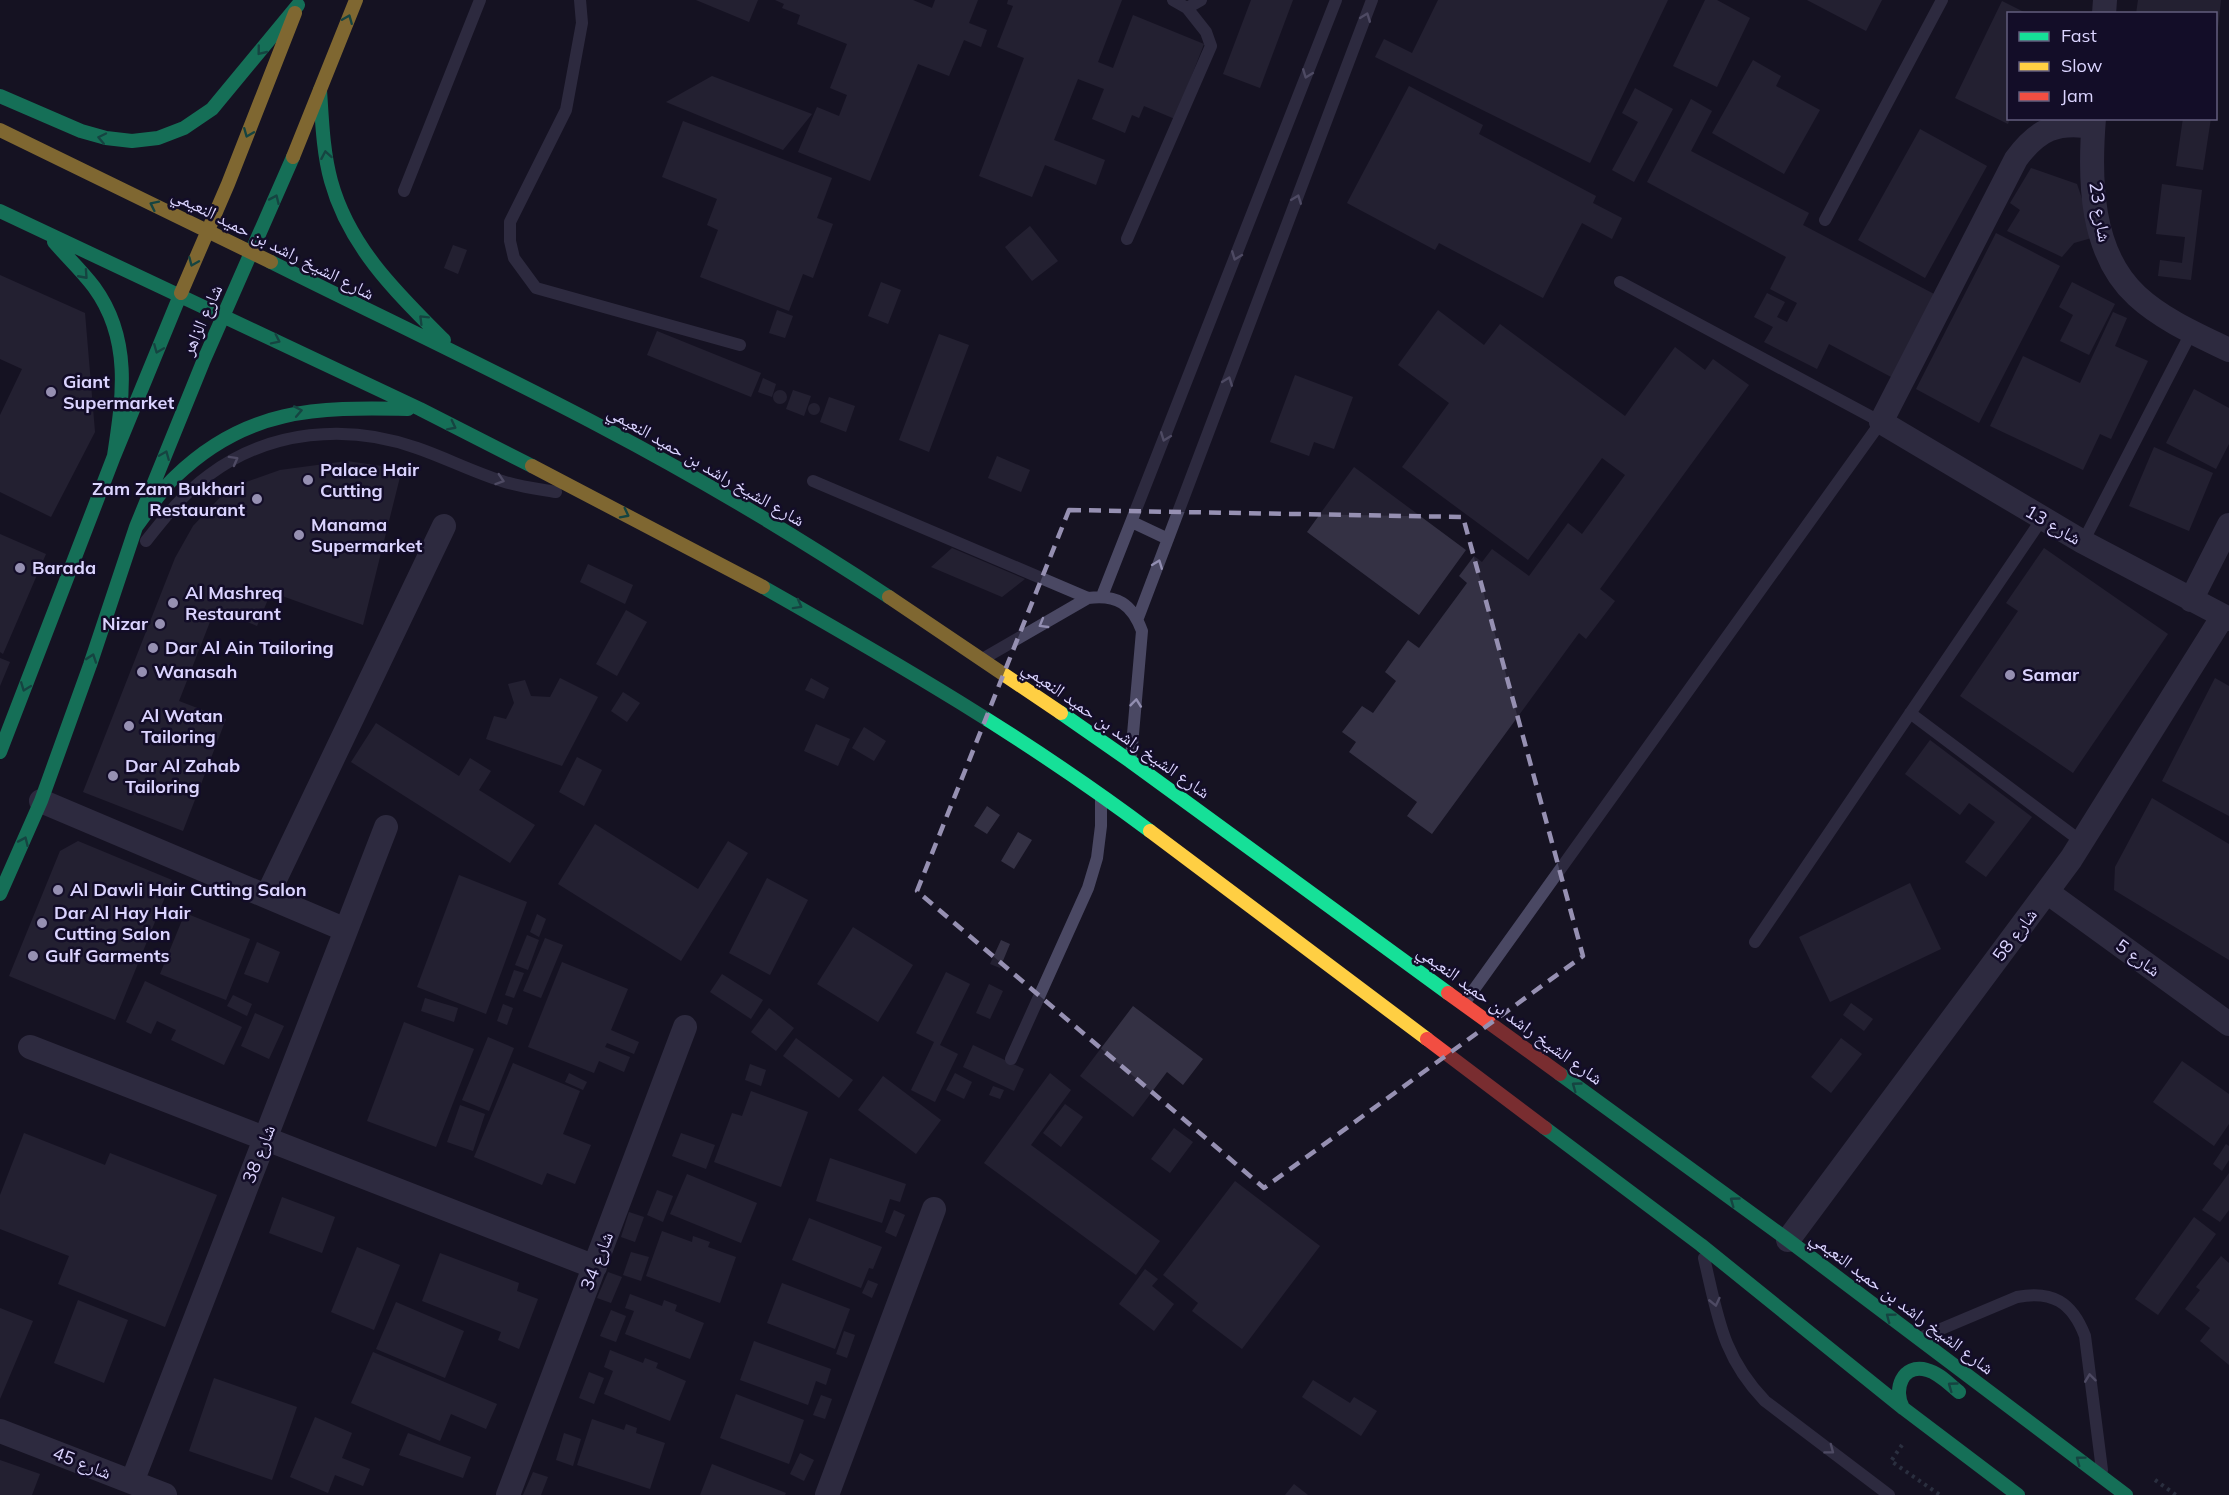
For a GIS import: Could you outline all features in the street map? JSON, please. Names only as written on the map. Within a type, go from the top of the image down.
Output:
[{"type":"main road","name":"شارع الزاهر","points":[[0,894],[41,801],[136,527],[356,0]]},
{"type":"main road","name":"شارع الزاهر","points":[[0,752],[114,456],[228,183],[299,3]]},
{"type":"main road","points":[[0,96],[90,135],[111,140],[122,142],[153,139],[176,133],[196,122],[212,109],[299,3]]},
{"type":"main road","points":[[320,90],[324,144],[331,182],[344,218],[360,249],[381,277],[465,360]]},
{"type":"main road","name":"شارع الشيخ راشد بن حميد النعيمي","points":[[0,130],[542,397],[666,462],[840,565],[983,659],[1130,761],[1788,1240],[2126,1494]]},
{"type":"main road","points":[[0,211],[420,409],[584,493],[737,572],[831,624],[1013,734],[1101,794],[1701,1245],[1903,1408],[2018,1495]]},
{"type":"main road","points":[[44,232],[100,295],[114,322],[121,343],[124,385],[114,456]]},
{"type":"main road","points":[[136,527],[173,479],[196,457],[259,422],[312,409],[338,407],[420,409]]},
{"type":"main road","points":[[1903,1408],[1898,1398],[1898,1385],[1905,1375],[1915,1369],[1927,1370],[1975,1403]]},
{"type":"main road","points":[[2081,1479],[2126,1494]]},
{"type":"street","name":"شارع 23","points":[[2093,123],[2095,207],[2108,256],[2120,278],[2157,312],[2229,350]]},
{"type":"street","points":[[1881,422],[2016,159],[2027,144],[2041,133],[2057,126],[2093,123]]},
{"type":"street","name":"شارع 13","points":[[1881,422],[2042,519],[2226,618]]},
{"type":"street","points":[[2190,600],[2229,525]]},
{"type":"street","points":[[267,896],[444,526]]},
{"type":"street","name":"شارع 58","points":[[1788,1240],[2047,892],[2082,842],[2226,618]]},
{"type":"street","points":[[41,801],[346,930]]},
{"type":"street","name":"شارع 38","points":[[132,1482],[386,827]]},
{"type":"street","name":"شارع 5","points":[[2047,892],[2229,1024]]},
{"type":"street","name":"شارع 34","points":[[508,1495],[685,1028]]},
{"type":"street","points":[[30,1047],[595,1268]]},
{"type":"street","points":[[827,1495],[934,1209]]},
{"type":"street","name":"شارع 45","points":[[0,1431],[164,1495]]},
{"type":"lane","points":[[404,190],[480,0]]},
{"type":"lane","points":[[580,0],[582,23],[566,110],[510,222],[510,240],[514,258],[536,288],[740,345]]},
{"type":"lane","points":[[1127,239],[1211,46],[1206,32],[1187,8],[1173,0]]},
{"type":"lane","points":[[1187,8],[1201,0]]},
{"type":"lane","points":[[1102,596],[1336,0]]},
{"type":"lane","points":[[1138,618],[1372,0]]},
{"type":"lane","points":[[1825,220],[1942,0]]},
{"type":"lane","points":[[1464,1004],[1881,422],[1620,282]]},
{"type":"lane","points":[[2083,542],[2192,332]]},
{"type":"lane","points":[[113,596],[145,543],[185,495],[209,474],[266,445],[296,437],[337,433],[388,439],[418,448],[502,481],[529,488],[584,493]]},
{"type":"lane","points":[[813,481],[1088,598]]},
{"type":"lane","points":[[1755,942],[2042,519]]},
{"type":"lane","points":[[1132,522],[1168,539]]},
{"type":"lane","points":[[983,659],[1088,598],[1102,596],[1117,599],[1129,607],[1138,618],[1142,632],[1130,761]]},
{"type":"lane","points":[[1910,713],[2082,842]]},
{"type":"lane","points":[[1011,1059],[1088,888],[1097,858],[1101,826],[1101,794]]},
{"type":"lane","points":[[1701,1245],[1724,1338],[1734,1362],[1748,1383],[1765,1401],[1889,1495]]},
{"type":"lane","points":[[1918,1338],[2017,1297],[2031,1294],[2046,1295],[2060,1301],[2080,1322],[2085,1336],[2103,1478]]},
{"type":"highlighted area","points":[[1069,510],[1463,517],[1583,956],[1264,1188],[917,891]]},
{"type":"building","points":[[696,0],[758,0],[749,22]]},
{"type":"building","points":[[775,0],[913,0],[932,8],[935,0],[978,0],[969,23],[987,30],[981,47],[964,40],[949,76],[918,64],[870,181],[798,152],[817,107],[839,116],[847,95],[830,88],[847,44],[797,24],[800,15],[782,8],[784,4]]},
{"type":"building","points":[[1008,0],[1122,0],[1098,62],[1113,68],[1133,15],[1204,44],[1175,119],[1144,106],[1139,118],[1132,115],[1125,133],[1092,119],[1104,89],[1078,79],[1054,140],[1105,160],[1096,185],[1045,165],[1032,197],[979,176],[1024,58],[997,47],[1013,6],[1007,4]]},
{"type":"building","points":[[1251,0],[1293,0],[1260,88],[1223,74]]},
{"type":"building","points":[[1438,0],[1668,0],[1590,163],[1375,57],[1384,39],[1412,53]]},
{"type":"building","points":[[1705,0],[1717,0],[1750,18],[1717,87],[1673,66]]},
{"type":"building","points":[[1807,0],[1882,0],[1866,31]]},
{"type":"building","points":[[2138,0],[2221,0],[2217,37],[2217,12],[2136,12]]},
{"type":"building","points":[[2002,1],[2024,12],[2007,12],[2008,124],[1955,98]]},
{"type":"building","points":[[1753,60],[1781,76],[1776,86],[1820,110],[1784,174],[1712,133]]},
{"type":"building","points":[[712,76],[812,114],[783,150],[666,102]]},
{"type":"building","points":[[1409,86],[1483,125],[1479,134],[1596,196],[1593,203],[1622,218],[1612,239],[1582,223],[1543,298],[1439,243],[1435,250],[1347,203]]},
{"type":"building","points":[[1635,88],[1673,109],[1634,182],[1612,170],[1638,122],[1622,113]]},
{"type":"building","points":[[1691,99],[1712,111],[1691,151],[1809,213],[1803,225],[1936,295],[1893,378],[1829,344],[1817,369],[1764,342],[1773,327],[1754,317],[1767,293],[1785,302],[1777,317],[1787,322],[1797,303],[1770,289],[1786,257],[1647,182]]},
{"type":"building","points":[[2183,120],[2211,120],[2203,170],[2176,166]]},
{"type":"building","points":[[683,121],[832,178],[817,218],[833,224],[813,278],[803,274],[789,311],[700,277],[718,230],[707,225],[717,199],[662,177]]},
{"type":"building","points":[[1920,129],[1987,166],[1925,278],[1858,240]]},
{"type":"building","points":[[2031,168],[2077,184],[2095,237],[2074,243],[2062,257],[2007,231],[2020,210],[2010,203]]},
{"type":"building","points":[[2162,184],[2202,190],[2191,280],[2158,276],[2160,260],[2182,263],[2185,237],[2156,234]]},
{"type":"building","points":[[1030,226],[1058,261],[1032,281],[1005,247]]},
{"type":"building","points":[[1996,233],[2060,266],[1979,423],[1916,389]]},
{"type":"building","points":[[453,245],[467,250],[458,274],[444,268]]},
{"type":"building","name":"Giant Supermarket","points":[[0,275],[85,313],[95,432],[51,517],[0,492],[0,415],[22,369],[0,359]]},
{"type":"building","points":[[881,282],[901,290],[888,324],[868,316]]},
{"type":"building","points":[[2072,282],[2115,304],[2089,355],[2060,341],[2073,315],[2059,307]]},
{"type":"building","points":[[777,310],[793,316],[785,338],[769,333]]},
{"type":"building","points":[[1438,310],[1484,345],[1500,324],[1625,416],[1675,347],[1705,370],[1713,359],[1749,385],[1600,589],[1615,601],[1586,639],[1579,633],[1432,834],[1407,816],[1417,802],[1349,752],[1356,742],[1342,732],[1362,706],[1373,713],[1396,681],[1385,672],[1408,640],[1419,648],[1467,583],[1459,576],[1474,556],[1482,562],[1492,549],[1529,576],[1568,523],[1582,534],[1625,475],[1602,458],[1528,560],[1402,467],[1449,403],[1398,365]]},
{"type":"building","points":[[2113,312],[2127,318],[2115,346],[2148,361],[2111,439],[2100,434],[2083,470],[1990,426],[2023,356],[2080,383]]},
{"type":"building","points":[[657,331],[761,373],[751,397],[647,355]]},
{"type":"building","points":[[939,334],[969,345],[929,452],[899,440]]},
{"type":"building","points":[[1295,375],[1353,397],[1334,449],[1314,442],[1309,456],[1270,442]]},
{"type":"building","points":[[763,378],[776,384],[772,397],[758,392]]},
{"type":"building","points":[[2194,389],[2229,408],[2229,444],[2216,469],[2166,443]]},
{"type":"building","points":[[780,390],[785,392],[787,397],[785,402],[780,404],[775,402],[773,397],[775,392]]},
{"type":"building","points":[[793,390],[811,396],[804,416],[786,409]]},
{"type":"building","points":[[829,397],[855,406],[846,432],[820,422]]},
{"type":"building","points":[[816,403],[820,409],[816,415],[812,415],[808,407]]},
{"type":"building","points":[[2154,447],[2213,473],[2189,531],[2129,506]]},
{"type":"building","points":[[997,456],[1030,470],[1021,492],[988,478]]},
{"type":"building","points":[[347,461],[402,469],[363,625],[271,592],[257,626],[215,609],[179,701],[226,719],[183,831],[83,792],[175,558],[193,526],[229,488],[280,470]]},
{"type":"building","points":[[1354,467],[1466,550],[1419,615],[1307,532]]},
{"type":"building","points":[[0,534],[46,554],[3,654],[0,652]]},
{"type":"building","points":[[952,548],[1025,579],[1002,597],[931,567]]},
{"type":"building","points":[[2044,548],[2168,634],[2073,773],[1960,696],[2018,611],[2006,603]]},
{"type":"building","points":[[588,564],[633,585],[625,604],[580,582]]},
{"type":"building","points":[[626,610],[647,622],[617,676],[596,664]]},
{"type":"building","points":[[0,658],[10,662],[0,686]]},
{"type":"building","points":[[560,678],[598,697],[562,766],[486,739],[494,716],[506,719],[514,703],[508,684],[525,680],[531,696],[550,697]]},
{"type":"building","points":[[811,678],[829,688],[824,699],[805,690]]},
{"type":"building","points":[[2215,678],[2229,686],[2229,816],[2162,781]]},
{"type":"building","points":[[623,692],[640,703],[627,722],[611,711]]},
{"type":"building","points":[[376,723],[459,776],[470,758],[491,771],[479,790],[535,825],[510,863],[351,762]]},
{"type":"building","points":[[816,724],[850,739],[838,766],[804,751]]},
{"type":"building","points":[[864,727],[886,741],[874,761],[852,748]]},
{"type":"building","points":[[1930,740],[2032,817],[1986,877],[1965,862],[1995,822],[1969,803],[1960,815],[1905,774]]},
{"type":"building","points":[[577,757],[602,770],[584,806],[559,792]]},
{"type":"building","points":[[2152,798],[2229,844],[2229,960],[2114,890],[2115,867]]},
{"type":"building","points":[[987,806],[1000,815],[987,834],[974,826]]},
{"type":"building","points":[[595,824],[698,889],[728,841],[748,853],[681,961],[558,884]]},
{"type":"building","points":[[1018,832],[1032,840],[1014,869],[1001,861]]},
{"type":"building","points":[[78,841],[172,880],[115,1020],[9,976],[60,851]]},
{"type":"building","points":[[459,875],[527,902],[486,1014],[417,987]]},
{"type":"building","points":[[767,878],[808,900],[770,975],[729,953]]},
{"type":"building","points":[[1910,883],[1941,949],[1830,1002],[1799,937]]},
{"type":"building","points":[[185,913],[250,939],[226,1000],[160,974]]},
{"type":"building","points":[[537,914],[546,919],[539,937],[530,932]]},
{"type":"building","points":[[853,927],[913,965],[878,1022],[817,984]]},
{"type":"building","points":[[527,935],[539,940],[528,970],[515,965]]},
{"type":"building","points":[[545,938],[563,945],[541,998],[523,991]]},
{"type":"building","points":[[1001,940],[1010,944],[1000,968],[990,964]]},
{"type":"building","points":[[257,942],[280,952],[268,983],[244,974]]},
{"type":"building","points":[[562,962],[628,989],[611,1030],[639,1042],[634,1054],[607,1043],[605,1047],[630,1057],[624,1072],[599,1061],[594,1073],[528,1047]]},
{"type":"building","points":[[514,970],[524,973],[514,998],[505,995]]},
{"type":"building","points":[[946,972],[970,984],[940,1045],[958,1054],[935,1102],[911,1090],[934,1042],[916,1033]]},
{"type":"building","points":[[722,974],[763,1000],[751,1019],[710,992]]},
{"type":"building","points":[[145,981],[242,1027],[224,1065],[171,1040],[176,1030],[157,1021],[151,1034],[126,1022]]},
{"type":"building","points":[[989,984],[1003,991],[990,1019],[976,1013]]},
{"type":"building","points":[[233,995],[252,1004],[247,1016],[227,1006]]},
{"type":"building","points":[[425,998],[458,1008],[454,1022],[421,1011]]},
{"type":"building","points":[[1851,1003],[1873,1019],[1864,1031],[1843,1015]]},
{"type":"building","points":[[503,1004],[513,1008],[507,1025],[497,1021]]},
{"type":"building","points":[[1133,1006],[1203,1059],[1183,1085],[1167,1072],[1133,1117],[1080,1076]]},
{"type":"building","points":[[769,1008],[794,1028],[776,1051],[751,1032]]},
{"type":"building","points":[[255,1013],[284,1026],[269,1059],[241,1046]]},
{"type":"building","points":[[404,1022],[474,1049],[436,1147],[367,1121]]},
{"type":"building","points":[[488,1037],[514,1048],[489,1111],[462,1100]]},
{"type":"building","points":[[796,1038],[853,1080],[839,1098],[783,1056]]},
{"type":"building","points":[[1841,1038],[1862,1054],[1831,1093],[1811,1077]]},
{"type":"building","points":[[973,1045],[1024,1069],[1014,1091],[963,1067]]},
{"type":"building","points":[[2182,1061],[2229,1094],[2229,1124],[2214,1146],[2153,1102]]},
{"type":"building","points":[[513,1063],[580,1091],[563,1134],[591,1145],[575,1184],[547,1173],[542,1185],[474,1157]]},
{"type":"building","points":[[750,1064],[766,1070],[761,1086],[745,1080]]},
{"type":"building","points":[[569,1073],[587,1082],[583,1090],[565,1082]]},
{"type":"building","points":[[955,1073],[972,1082],[964,1099],[946,1090]]},
{"type":"building","points":[[1050,1073],[1071,1090],[1031,1145],[1160,1241],[1136,1275],[984,1163]]},
{"type":"building","points":[[883,1076],[941,1120],[916,1154],[858,1110]]},
{"type":"building","points":[[993,1086],[1004,1090],[1000,1099],[989,1095]]},
{"type":"building","points":[[751,1091],[808,1112],[781,1187],[714,1162],[732,1113],[742,1116]]},
{"type":"building","points":[[1065,1104],[1083,1117],[1061,1147],[1043,1133]]},
{"type":"building","points":[[460,1105],[485,1114],[473,1151],[447,1142]]},
{"type":"building","points":[[1174,1128],[1193,1142],[1170,1173],[1151,1159]]},
{"type":"building","points":[[24,1133],[105,1165],[110,1153],[217,1195],[165,1327],[58,1284],[69,1256],[0,1229],[0,1195]]},
{"type":"building","points":[[681,1133],[715,1145],[706,1169],[672,1156]]},
{"type":"building","points":[[2226,1144],[2229,1146],[2229,1160],[2222,1171],[2213,1164]]},
{"type":"building","points":[[830,1158],[906,1184],[900,1202],[890,1199],[882,1223],[816,1201]]},
{"type":"building","points":[[2229,1173],[2229,1210],[2220,1222],[2202,1210]]},
{"type":"building","points":[[687,1174],[757,1203],[741,1243],[670,1214]]},
{"type":"building","points":[[1235,1181],[1320,1246],[1242,1349],[1192,1311],[1198,1303],[1163,1275]]},
{"type":"building","points":[[657,1190],[673,1196],[663,1222],[647,1215]]},
{"type":"building","points":[[282,1197],[335,1217],[322,1253],[269,1233]]},
{"type":"building","points":[[894,1210],[905,1215],[896,1237],[885,1232]]},
{"type":"building","points":[[629,1212],[644,1217],[635,1242],[621,1237]]},
{"type":"building","points":[[2194,1217],[2216,1234],[2158,1315],[2135,1299]]},
{"type":"building","points":[[809,1218],[882,1247],[873,1269],[869,1268],[861,1288],[792,1260]]},
{"type":"building","points":[[662,1231],[692,1242],[693,1236],[710,1242],[708,1247],[736,1257],[720,1303],[646,1276]]},
{"type":"building","points":[[357,1247],[400,1265],[374,1330],[331,1312]]},
{"type":"building","points":[[631,1252],[649,1257],[641,1281],[623,1275]]},
{"type":"building","points":[[440,1253],[519,1283],[517,1291],[538,1299],[519,1349],[498,1340],[501,1332],[422,1301]]},
{"type":"building","points":[[2221,1256],[2229,1263],[2229,1365],[2200,1341],[2210,1328],[2185,1309],[2200,1290],[2196,1287]]},
{"type":"building","points":[[1145,1269],[1158,1279],[1152,1286],[1174,1304],[1154,1331],[1119,1304]]},
{"type":"building","points":[[608,1272],[622,1277],[611,1303],[597,1298]]},
{"type":"building","points":[[868,1280],[878,1284],[872,1298],[862,1293]]},
{"type":"building","points":[[782,1283],[850,1309],[835,1349],[767,1323]]},
{"type":"building","points":[[630,1294],[662,1306],[664,1300],[677,1305],[675,1311],[704,1323],[690,1359],[625,1334],[634,1311],[625,1308]]},
{"type":"building","points":[[78,1300],[128,1320],[104,1383],[54,1363]]},
{"type":"building","points":[[396,1302],[464,1331],[445,1378],[376,1349]]},
{"type":"building","points":[[0,1308],[33,1321],[0,1399]]},
{"type":"building","points":[[611,1310],[626,1316],[616,1342],[600,1336]]},
{"type":"building","points":[[844,1331],[855,1335],[847,1358],[836,1354]]},
{"type":"building","points":[[754,1341],[831,1369],[826,1385],[816,1381],[808,1405],[740,1380]]},
{"type":"building","points":[[610,1350],[643,1363],[645,1358],[658,1363],[656,1368],[686,1381],[670,1421],[604,1394],[613,1371],[604,1367]]},
{"type":"building","points":[[373,1352],[497,1404],[486,1429],[451,1414],[440,1441],[351,1403]]},
{"type":"building","points":[[589,1372],[604,1378],[594,1404],[579,1398]]},
{"type":"building","points":[[214,1378],[297,1407],[272,1480],[189,1451]]},
{"type":"building","points":[[1313,1380],[1350,1403],[1354,1397],[1377,1411],[1361,1436],[1302,1397]]},
{"type":"building","points":[[736,1394],[804,1420],[789,1464],[720,1438]]},
{"type":"building","points":[[821,1395],[832,1399],[825,1419],[813,1415]]},
{"type":"building","points":[[315,1417],[352,1433],[342,1458],[370,1469],[363,1486],[335,1475],[328,1493],[290,1477]]},
{"type":"building","points":[[592,1419],[624,1430],[626,1424],[637,1428],[636,1433],[665,1443],[650,1489],[577,1465]]},
{"type":"building","points":[[408,1433],[471,1457],[463,1478],[399,1455]]},
{"type":"building","points":[[564,1433],[581,1439],[573,1466],[556,1460]]},
{"type":"building","points":[[800,1453],[814,1460],[804,1481],[790,1474]]},
{"type":"building","points":[[0,1460],[40,1474],[32,1495],[0,1495]]},
{"type":"building","points":[[712,1464],[786,1493],[785,1495],[700,1495]]},
{"type":"building","points":[[533,1472],[548,1477],[541,1495],[523,1495]]},
{"type":"building","points":[[1294,1484],[1308,1495],[1285,1495]]},
{"type":"traffic: fast","points":[[0,96],[81,131],[106,138],[132,141],[158,138],[184,128],[212,109],[298,5]]},
{"type":"traffic: fast","points":[[320,90],[326,159],[339,205],[362,248],[377,268],[444,340]]},
{"type":"traffic: fast","points":[[0,894],[41,801],[136,527],[203,362],[293,157]]},
{"type":"traffic: fast","points":[[0,211],[420,409],[532,466]]},
{"type":"traffic: fast","points":[[54,242],[94,287],[114,327],[122,369],[120,412],[114,456]]},
{"type":"traffic: fast","points":[[271,262],[518,384],[674,466],[747,508],[889,597]]},
{"type":"traffic: fast","points":[[0,752],[114,456],[181,293]]},
{"type":"traffic: fast","points":[[136,527],[159,494],[175,477],[202,454],[228,437],[284,416],[313,411],[408,409]]},
{"type":"traffic: fast","points":[[763,587],[912,673],[1008,733],[1150,831]]},
{"type":"traffic: fast","points":[[1061,713],[1448,993]]},
{"type":"traffic: fast","points":[[1560,1074],[1788,1240],[2126,1495]]},
{"type":"traffic: fast","points":[[1545,1128],[1701,1245],[1903,1408],[2018,1495]]},
{"type":"traffic: fast","points":[[1903,1408],[1900,1401],[1900,1386],[1906,1374],[1911,1370],[1931,1371],[1959,1392]]},
{"type":"traffic: slow","points":[[293,157],[356,0]]},
{"type":"traffic: slow","points":[[181,293],[228,184],[295,13]]},
{"type":"traffic: slow","points":[[0,130],[271,262]]},
{"type":"traffic: slow","points":[[532,466],[763,587]]},
{"type":"traffic: slow","points":[[889,597],[1061,713]]},
{"type":"traffic: slow","points":[[1150,831],[1427,1039]]},
{"type":"traffic: jam","points":[[1448,993],[1560,1074]]},
{"type":"traffic: jam","points":[[1427,1039],[1545,1128]]},
{"type":"place","name":"Giant Supermarket","points":[[51,392]]},
{"type":"place","name":"Palace Hair Cutting","points":[[308,480]]},
{"type":"place","name":"Zam Zam Bukhari Restaurant","points":[[257,499]]},
{"type":"place","name":"Manama Supermarket","points":[[299,535]]},
{"type":"place","name":"Barada","points":[[20,568]]},
{"type":"place","name":"Al Mashreq Restaurant","points":[[173,603]]},
{"type":"place","name":"Nizar","points":[[160,624]]},
{"type":"place","name":"Dar Al Ain Tailoring","points":[[153,648]]},
{"type":"place","name":"Wanasah","points":[[142,672]]},
{"type":"place","name":"Samar","points":[[2010,675]]},
{"type":"place","name":"Al Watan Tailoring","points":[[129,726]]},
{"type":"place","name":"Dar Al Zahab Tailoring","points":[[113,776]]},
{"type":"place","name":"Al Dawli Hair Cutting Salon","points":[[58,890]]},
{"type":"place","name":"Dar Al Hay Hair Cutting Salon","points":[[42,923]]},
{"type":"place","name":"Gulf Garments","points":[[33,956]]}]
